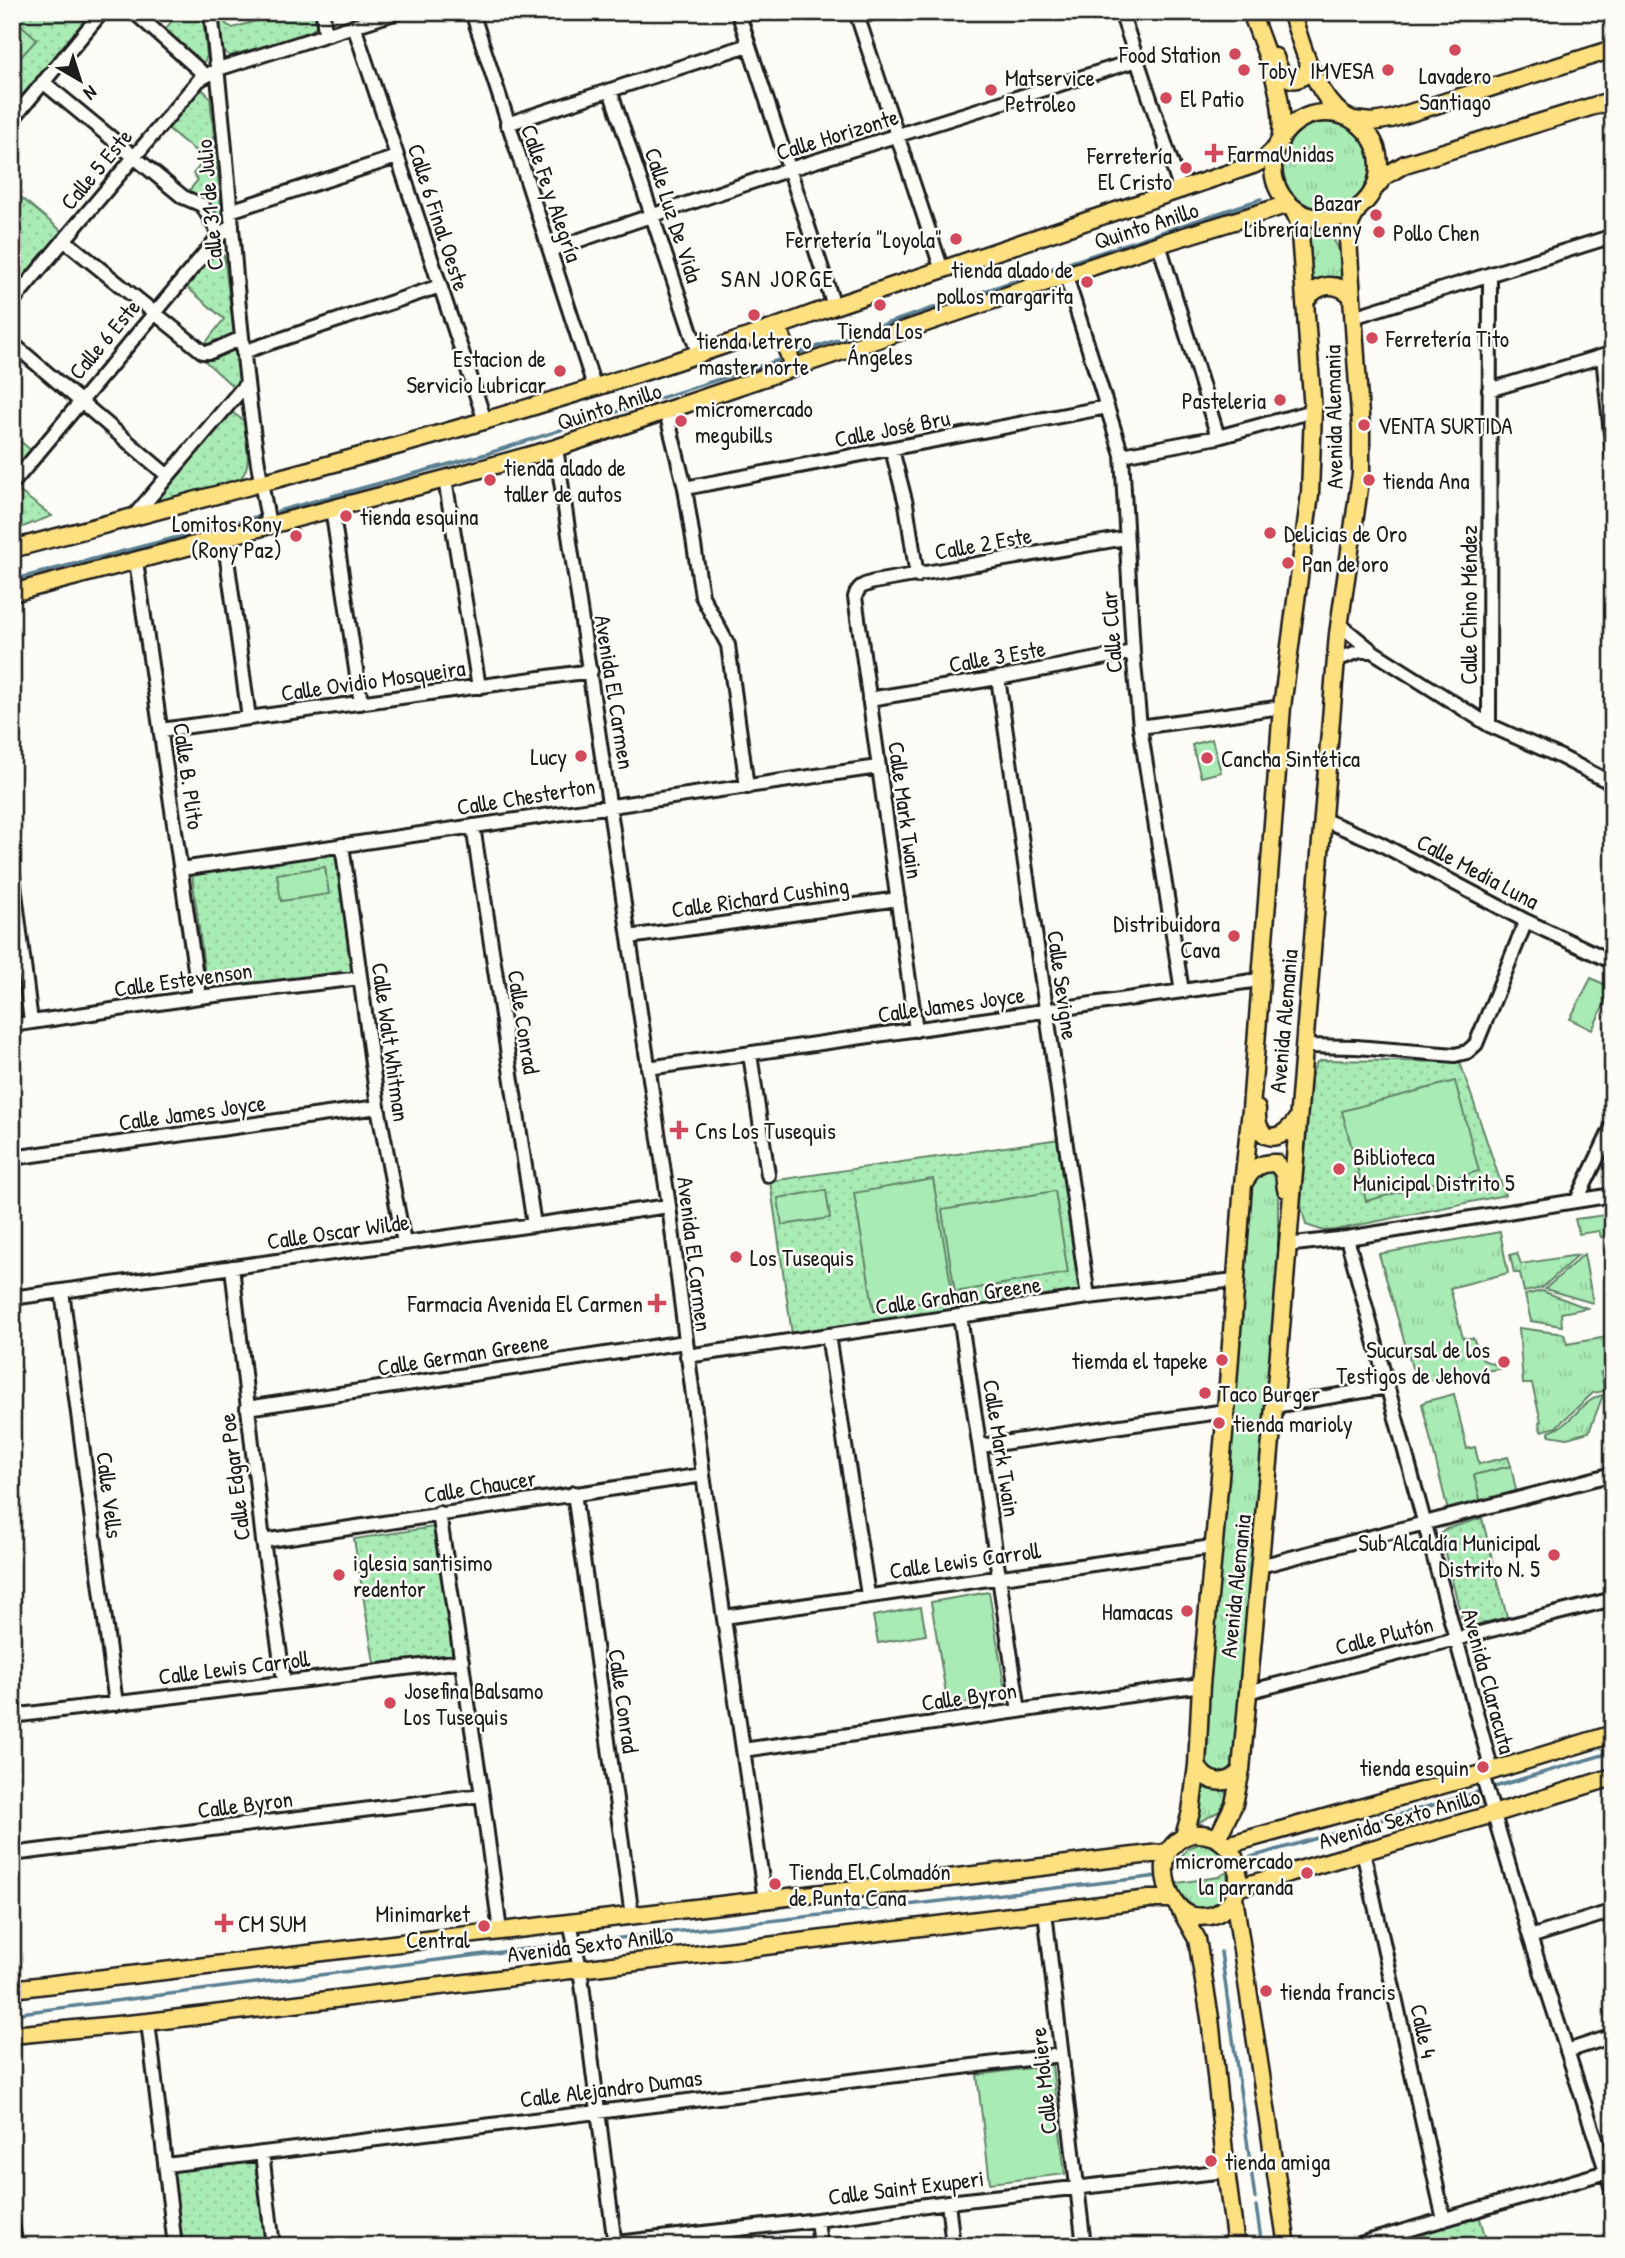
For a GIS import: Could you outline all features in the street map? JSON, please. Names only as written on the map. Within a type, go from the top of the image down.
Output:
[{"type":"main road","points":[[1251,12],[1275,84],[1280,110],[1279,145],[1274,161],[1275,177],[1280,191],[1291,205],[1306,215],[1322,219],[1338,218],[1359,207],[1385,176],[1405,164],[1613,100]]},
{"type":"main road","points":[[1258,12],[1282,73],[1289,79],[1300,78],[1308,71],[1309,64]]},
{"type":"main road","points":[[1291,12],[1309,64],[1324,96],[1367,133],[1377,153],[1378,177],[1373,190]]},
{"type":"main road","points":[[1279,145],[1296,124],[1312,116],[1329,114],[1372,122],[1391,119],[1613,49]]},
{"type":"main road","name":"Quinto Anillo","points":[[12,549],[485,421],[778,327],[1181,191],[1258,163],[1279,145]]},
{"type":"main road","name":"Quinto Anillo","points":[[12,593],[556,448],[1159,244],[1291,205]]},
{"type":"main road","name":"Avenida Alemania","points":[[1184,1836],[1191,1812],[1197,1765],[1212,1547],[1226,1411],[1282,707],[1310,494],[1313,411],[1306,300],[1300,226],[1291,205]]},
{"type":"main road","name":"Avenida Alemania","points":[[1223,1841],[1241,1770],[1339,624],[1361,466],[1349,231],[1359,207]]},
{"type":"main road","points":[[1306,300],[1316,289],[1332,286],[1339,287],[1352,296]]},
{"type":"main road","points":[[778,327],[794,368]]},
{"type":"main road","points":[[1255,1040],[1259,1073],[1258,1125],[1264,1133],[1275,1137],[1287,1133],[1298,1118]]},
{"type":"main road","points":[[1242,1184],[1258,1166],[1276,1163],[1286,1178],[1286,1210],[1289,1222]]},
{"type":"main road","name":"Avenida Sexto Anillo","points":[[1223,1841],[1487,1773],[1613,1734]]},
{"type":"main road","points":[[1197,1765],[1204,1776],[1221,1782],[1233,1779],[1241,1770]]},
{"type":"main road","name":"Avenida Sexto Anillo","points":[[1236,1893],[1363,1851],[1613,1777]]},
{"type":"main road","points":[[1236,2246],[1210,2018],[1197,1939],[1166,1878],[1168,1852],[1184,1836],[1200,1833],[1223,1841],[1237,1870],[1236,1893],[1287,2246]]},
{"type":"main road","name":"Avenida Sexto Anillo","points":[[12,1989],[500,1931],[571,1929],[632,1916],[1168,1852]]},
{"type":"main road","points":[[1177,1904],[1191,1915],[1210,1916],[1222,1911],[1236,1893]]},
{"type":"main road","name":"Avenida Sexto Anillo","points":[[12,2035],[148,2022],[578,1962],[1149,1899],[1177,1904]]},
{"type":"street","points":[[12,120],[102,12]]},
{"type":"street","points":[[134,12],[212,72],[398,12]]},
{"type":"street","name":"Calle 31 de Julio","points":[[211,12],[212,72],[232,225],[246,384],[260,483],[269,524]]},
{"type":"street","points":[[323,12],[326,35]]},
{"type":"street","name":"Calle Fe y Alegría","points":[[472,12],[594,386]]},
{"type":"street","points":[[738,12],[834,306]]},
{"type":"street","points":[[874,12],[857,15],[942,270]]},
{"type":"street","points":[[1121,12],[1181,191]]},
{"type":"street","name":"Calle 6 Final Oeste","points":[[354,26],[485,421]]},
{"type":"street","points":[[507,124],[748,45]]},
{"type":"street","name":"Calle Horizonte","points":[[550,250],[790,169],[1137,60]]},
{"type":"street","name":"Calle 5 Este","points":[[12,302],[199,80],[212,72]]},
{"type":"street","points":[[43,82],[183,197],[202,205],[220,235]]},
{"type":"street","name":"Calle Luz De Vida","points":[[610,90],[698,353]]},
{"type":"street","points":[[230,211],[397,157]]},
{"type":"street","name":"Calle 6 Este","points":[[12,484],[153,313],[220,235],[232,225]]},
{"type":"street","points":[[1353,317],[1613,236]]},
{"type":"street","points":[[65,240],[206,353],[242,338]]},
{"type":"street","points":[[1159,244],[1218,436]]},
{"type":"street","name":"Calle Chino Méndez","points":[[1489,725],[1490,274]]},
{"type":"street","name":"Calle Clar","points":[[1066,276],[1122,455],[1125,538],[1140,727],[1182,991]]},
{"type":"street","points":[[243,352],[440,286]]},
{"type":"street","points":[[12,343],[168,476]]},
{"type":"street","points":[[1489,390],[1608,354],[1613,454]]},
{"type":"street","points":[[134,516],[246,384]]},
{"type":"street","name":"Calle José Bru","points":[[685,488],[1107,407]]},
{"type":"street","points":[[1122,455],[1218,436],[1313,411]]},
{"type":"street","points":[[666,412],[685,488],[702,596],[729,645],[747,787]]},
{"type":"street","name":"Avenida El Carmen","points":[[556,448],[669,1206],[703,1475],[765,1900]]},
{"type":"street","points":[[892,450],[906,503],[917,576]]},
{"type":"street","points":[[445,479],[479,687]]},
{"type":"street","points":[[332,508],[360,703]]},
{"type":"street","points":[[224,537],[248,718]]},
{"type":"street","name":"Calle 2 Este","points":[[855,597],[856,590],[861,585],[1125,538]]},
{"type":"street","name":"Calle B. Plito","points":[[136,561],[198,997]]},
{"type":"street","name":"Calle Mark Twain","points":[[855,597],[916,1030]]},
{"type":"street","points":[[1339,624],[1372,651],[1489,725],[1613,784]]},
{"type":"street","points":[[1336,660],[1372,651]]},
{"type":"street","name":"Calle 3 Este","points":[[869,699],[1133,652]]},
{"type":"street","name":"Calle Ovidio Mosqueira","points":[[161,730],[591,671]]},
{"type":"street","name":"Calle Sevigne","points":[[998,678],[1088,1297]]},
{"type":"street","points":[[1140,727],[1282,707]]},
{"type":"street","name":"Calle Chesterton","points":[[181,869],[878,767]]},
{"type":"street","name":"Calle Media Luna","points":[[1322,819],[1379,843],[1613,962]]},
{"type":"street","name":"Calle Conrad","points":[[473,826],[534,1225]]},
{"type":"street","name":"Calle Walt Whitman","points":[[342,845],[378,1107],[404,1243]]},
{"type":"street","points":[[12,868],[31,1022]]},
{"type":"street","name":"Calle Richard Cushing","points":[[629,937],[898,899]]},
{"type":"street","points":[[1305,1046],[1455,1055],[1467,1052],[1476,1044],[1526,920]]},
{"type":"street","name":"Calle Estevenson","points":[[12,1025],[198,997],[360,978]]},
{"type":"street","name":"Calle James Joyce","points":[[648,1068],[1259,980]]},
{"type":"street","points":[[750,1054],[768,1175]]},
{"type":"street","name":"Calle James Joyce","points":[[12,1158],[378,1107]]},
{"type":"street","points":[[1577,1200],[1613,1125]]},
{"type":"street","points":[[1286,1245],[1347,1238],[1613,1195]]},
{"type":"street","name":"Calle Oscar Wilde","points":[[12,1298],[669,1206]]},
{"type":"street","name":"Avenida Claracuta","points":[[1347,1238],[1456,1639],[1487,1773],[1493,1814],[1613,2192]]},
{"type":"street","name":"Calle Edgar Poe","points":[[232,1267],[263,1541],[284,1681]]},
{"type":"street","name":"Calle Grahan Greene","points":[[687,1356],[1088,1297],[1235,1280]]},
{"type":"street","name":"Calle Vells","points":[[62,1291],[116,1704]]},
{"type":"street","name":"Calle Mark Twain","points":[[960,1316],[1019,1711]]},
{"type":"street","points":[[828,1335],[868,1595]]},
{"type":"street","name":"Calle German Greene","points":[[247,1408],[685,1342]]},
{"type":"street","points":[[1274,1406],[1387,1387]]},
{"type":"street","points":[[981,1446],[1226,1411]]},
{"type":"street","points":[[1260,1566],[1613,1474]]},
{"type":"street","name":"Calle Chaucer","points":[[263,1541],[703,1475]]},
{"type":"street","name":"Calle Conrad","points":[[574,1493],[632,1916]]},
{"type":"street","points":[[439,1513],[500,1931]]},
{"type":"street","name":"Calle Lewis Carroll","points":[[724,1617],[1212,1547]]},
{"type":"street","name":"Calle Plutón","points":[[1247,1692],[1613,1599]]},
{"type":"street","name":"Calle Lewis Carroll","points":[[12,1716],[462,1661]]},
{"type":"street","name":"Calle Byron","points":[[743,1750],[1201,1685]]},
{"type":"street","name":"Calle Byron","points":[[12,1854],[482,1795]]},
{"type":"street","name":"Calle 4","points":[[1363,1851],[1444,2220]]},
{"type":"street","points":[[1530,1937],[1613,1911]]},
{"type":"street","name":"Calle Moliere","points":[[1045,1912],[1084,2246]]},
{"type":"street","points":[[571,1929],[599,2111],[615,2244]]},
{"type":"street","points":[[148,2022],[175,2246]]},
{"type":"street","points":[[1567,2050],[1613,2036]]},
{"type":"street","name":"Calle Alejandro Dumas","points":[[166,2165],[1061,2055]]},
{"type":"street","points":[[1599,2144],[1613,2140]]},
{"type":"street","points":[[262,2153],[273,2246]]},
{"type":"street","name":"Calle Saint Exuperi","points":[[591,2246],[1226,2171]]},
{"type":"street","points":[[1353,2246],[1606,2172]]},
{"type":"street","points":[[948,2202],[953,2246]]},
{"type":"street","points":[[817,2220],[820,2246]]},
{"type":"street","points":[[12,2225],[16,2246]]},
{"type":"street","points":[[718,2232],[719,2246]]},
{"type":"green space","points":[[12,12],[95,12],[12,114]]},
{"type":"green space","points":[[179,12],[202,12],[207,55],[203,66],[163,32]]},
{"type":"green space","points":[[215,12],[224,12],[226,24],[233,28],[283,12],[315,12],[316,26],[310,33],[229,56],[221,48]]},
{"type":"green space","points":[[12,17],[37,39],[12,67]]},
{"type":"green space","points":[[203,90],[210,97],[222,216],[220,225],[186,194],[198,180],[193,174],[205,159],[166,127],[193,94]]},
{"type":"green space","points":[[1318,122],[1336,122],[1352,129],[1365,142],[1372,158],[1372,176],[1365,192],[1352,205],[1336,212],[1318,212],[1302,205],[1289,192],[1282,176],[1282,158],[1289,142],[1302,129]]},
{"type":"green space","points":[[12,190],[64,233],[12,295]]},
{"type":"green space","points":[[1308,226],[1333,239],[1340,253],[1345,281],[1331,278],[1313,283]]},
{"type":"green space","points":[[213,251],[224,256],[240,380],[236,389],[197,354],[224,319],[183,284]]},
{"type":"green space","points":[[232,412],[244,421],[248,455],[241,477],[235,482],[151,504],[226,415]]},
{"type":"green space","points":[[12,434],[32,451],[12,475]]},
{"type":"green space","points":[[16,489],[52,516],[12,531],[12,493]]},
{"type":"green space","name":"Cancha Sintética","points":[[1212,739],[1221,772],[1201,777],[1192,745]]},
{"type":"green space","points":[[338,853],[355,972],[207,990],[192,875]]},
{"type":"green space","points":[[325,867],[329,894],[281,901],[277,874]]},
{"type":"green space","points":[[1591,978],[1612,988],[1592,1030],[1570,1019]]},
{"type":"green space","points":[[1317,1062],[1460,1062],[1505,1195],[1335,1230],[1324,1231],[1306,1225],[1301,1205],[1311,1075]]},
{"type":"green space","points":[[1455,1081],[1479,1171],[1366,1201],[1342,1111]]},
{"type":"green space","points":[[1060,1139],[1083,1292],[792,1334],[770,1181]]},
{"type":"green space","points":[[1268,1169],[1278,1173],[1278,1278],[1238,1762],[1227,1775],[1211,1772],[1207,1767],[1210,1672],[1251,1182]]},
{"type":"green space","points":[[933,1179],[953,1297],[874,1311],[854,1193]]},
{"type":"green space","points":[[826,1190],[830,1218],[782,1225],[778,1198]]},
{"type":"green space","points":[[1055,1191],[1068,1273],[955,1292],[942,1210]]},
{"type":"green space","points":[[1605,1215],[1610,1219],[1613,1235],[1601,1237],[1599,1231],[1579,1234],[1575,1219]]},
{"type":"green space","points":[[1500,1232],[1508,1273],[1450,1288],[1463,1338],[1473,1338],[1483,1360],[1504,1368],[1424,1381],[1420,1370],[1412,1368],[1379,1254]]},
{"type":"green space","points":[[1517,1253],[1521,1264],[1578,1255],[1542,1288],[1524,1292],[1520,1273],[1514,1273],[1510,1255]]},
{"type":"green space","points":[[1584,1254],[1593,1303],[1545,1289]]},
{"type":"green space","points":[[1542,1291],[1587,1308],[1561,1313],[1562,1326],[1531,1321],[1525,1295]]},
{"type":"green space","points":[[1519,1328],[1564,1334],[1567,1344],[1613,1336],[1613,1370],[1601,1372],[1604,1391],[1593,1393],[1556,1427],[1541,1431],[1532,1384],[1523,1384]]},
{"type":"green space","points":[[1454,1394],[1467,1449],[1475,1447],[1479,1464],[1508,1457],[1511,1466],[1475,1475],[1481,1503],[1448,1511],[1422,1404]]},
{"type":"green space","points":[[1603,1395],[1589,1432],[1567,1438],[1549,1435],[1549,1432],[1564,1424],[1588,1402]]},
{"type":"green space","points":[[1511,1466],[1517,1495],[1481,1503],[1474,1475]]},
{"type":"green space","points":[[1482,1518],[1507,1617],[1468,1627],[1463,1623],[1440,1534],[1446,1529]]},
{"type":"green space","points":[[434,1527],[454,1661],[375,1669],[354,1539]]},
{"type":"green space","points":[[989,1592],[1006,1696],[948,1706],[931,1602]]},
{"type":"green space","points":[[921,1607],[926,1635],[878,1643],[873,1616]]},
{"type":"green space","points":[[1201,1782],[1217,1789],[1235,1787],[1225,1808],[1196,1824]]},
{"type":"green space","points":[[1202,1843],[1216,1848],[1224,1856],[1177,1862],[1188,1848]]},
{"type":"green space","points":[[1227,1872],[1227,1887],[1222,1898],[1207,1909],[1189,1904],[1177,1883],[1218,1877]]},
{"type":"green space","points":[[1052,2065],[1065,2174],[990,2183],[977,2075]]},
{"type":"green space","points":[[263,2159],[274,2246],[179,2246],[170,2174],[173,2170]]},
{"type":"green space","points":[[1479,2215],[1488,2246],[1426,2246],[1422,2231]]},
{"type":"waterway","points":[[798,353],[1261,199]]},
{"type":"waterway","points":[[278,511],[486,454],[782,359]]},
{"type":"waterway","points":[[12,580],[263,515]]},
{"type":"waterway","points":[[1491,1788],[1613,1752]]},
{"type":"waterway","points":[[1251,1857],[1482,1791]]},
{"type":"waterway","points":[[12,2014],[517,1950],[1159,1876]]},
{"type":"waterway","points":[[1221,1952],[1255,2198]]},
{"type":"waterway","points":[[1256,2206],[1262,2246]]},
{"type":"place","name":"Lavadero Santiago","points":[[1455,50]]},
{"type":"place","name":"Food Station","points":[[1235,54]]},
{"type":"place","name":"Toby","points":[[1244,70]]},
{"type":"place","name":"IMVESA","points":[[1388,70]]},
{"type":"place","name":"Matservice Petroleo","points":[[991,90]]},
{"type":"place","name":"El Patio","points":[[1166,98]]},
{"type":"place","name":"FarmaUnidas","points":[[1214,153]]},
{"type":"place","name":"Ferretería El Cristo","points":[[1186,168]]},
{"type":"place","name":"Bazar Librería Lenny","points":[[1376,215]]},
{"type":"place","name":"Pollo Chen","points":[[1379,232]]},
{"type":"place","name":"Ferretería \"Loyola\"","points":[[956,239]]},
{"type":"place","name":"tienda alado de pollos margarita","points":[[1087,282]]},
{"type":"place","name":"Tienda Los Ángeles","points":[[880,305]]},
{"type":"place","name":"tienda letrero master norte","points":[[754,315]]},
{"type":"place","name":"Ferretería Tito","points":[[1372,338]]},
{"type":"place","name":"Estacion de Servicio Lubricar","points":[[560,371]]},
{"type":"place","name":"Pasteleria","points":[[1280,400]]},
{"type":"place","name":"micromercado megubills","points":[[681,421]]},
{"type":"place","name":"VENTA SURTIDA","points":[[1364,425]]},
{"type":"place","name":"tienda alado de taller de autos","points":[[490,480]]},
{"type":"place","name":"tienda Ana","points":[[1369,480]]},
{"type":"place","name":"tienda esquina","points":[[346,516]]},
{"type":"place","name":"Delicias de Oro","points":[[1270,533]]},
{"type":"place","name":"Lomitos Rony (Rony Paz)","points":[[296,536]]},
{"type":"place","name":"Pan de oro","points":[[1288,563]]},
{"type":"place","name":"Lucy","points":[[581,756]]},
{"type":"place","name":"Cancha Sintética","points":[[1207,758]]},
{"type":"place","name":"Distribuidora Cava","points":[[1234,936]]},
{"type":"place","name":"Cns Los Tusequis","points":[[679,1130]]},
{"type":"place","name":"Biblioteca Municipal Distrito 5","points":[[1339,1169]]},
{"type":"place","name":"Los Tusequis","points":[[736,1257]]},
{"type":"place","name":"Farmacia Avenida El Carmen","points":[[657,1303]]},
{"type":"place","name":"tiemda el tapeke","points":[[1222,1360]]},
{"type":"place","name":"Sucursal de los Testigos de Jehová","points":[[1504,1362]]},
{"type":"place","name":"Taco Burger","points":[[1205,1393]]},
{"type":"place","name":"tienda marioly","points":[[1219,1423]]},
{"type":"place","name":"Sub Alcaldía Municipal Distrito N. 5","points":[[1554,1555]]},
{"type":"place","name":"iglesia santisimo redentor","points":[[339,1575]]},
{"type":"place","name":"Hamacas","points":[[1187,1611]]},
{"type":"place","name":"Josefina Balsamo Los Tusequis","points":[[390,1703]]},
{"type":"place","name":"tienda esquin","points":[[1483,1767]]},
{"type":"place","name":"micromercado la parranda","points":[[1307,1873]]},
{"type":"place","name":"Tienda El Colmadón de Punta Cana","points":[[775,1884]]},
{"type":"place","name":"CM SUM","points":[[224,1923]]},
{"type":"place","name":"Minimarket Central","points":[[484,1926]]},
{"type":"place","name":"tienda francis","points":[[1266,1991]]},
{"type":"place","name":"tienda amiga","points":[[1211,2161]]},
{"type":"district","name":"SAN JORGE","points":[[778,278]]}]
